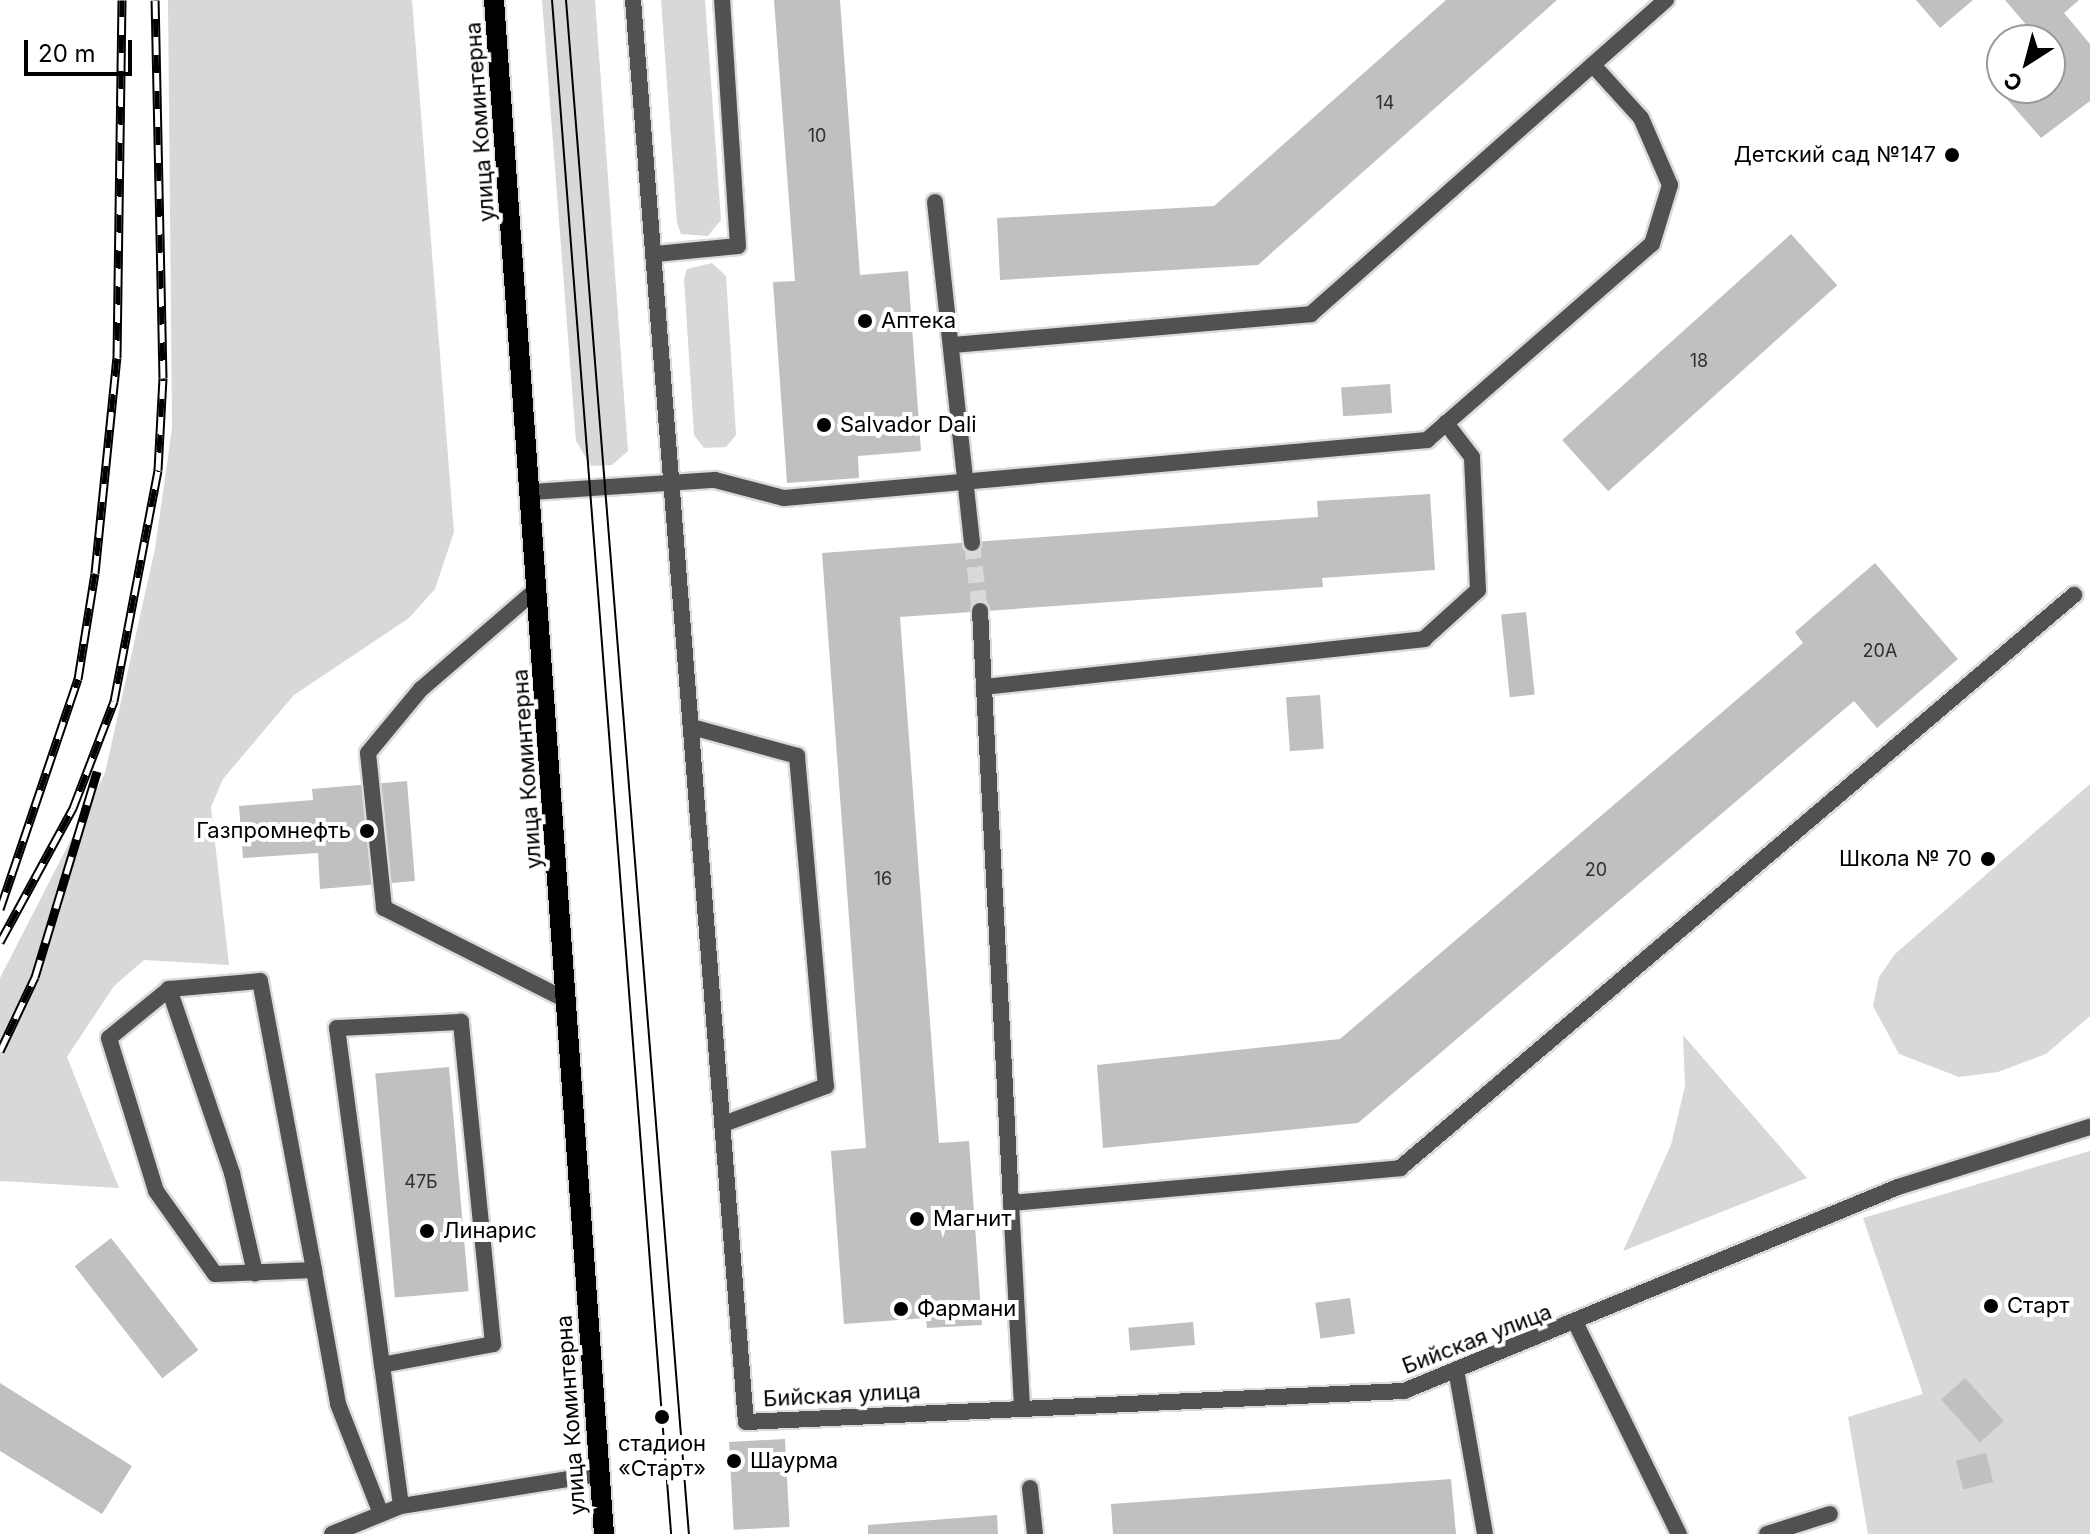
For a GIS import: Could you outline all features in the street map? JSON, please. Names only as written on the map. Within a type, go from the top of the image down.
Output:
[{"type":"main road","name":"улица Коминтерна","points":[[494,0],[532,492],[604,1534]]},
{"type":"street","points":[[633,0],[675,479],[692,727],[723,1124],[826,1086],[797,756],[692,727]]},
{"type":"street","points":[[656,254],[738,246],[722,0]]},
{"type":"street","points":[[952,345],[1311,314],[1666,0]]},
{"type":"street","points":[[532,492],[675,479],[715,480],[784,498],[1427,440],[1652,244],[1670,185],[1641,118],[1593,65]]},
{"type":"street","points":[[935,202],[972,543]]},
{"type":"street","points":[[984,687],[1424,639],[1478,590],[1472,457],[1446,423]]},
{"type":"street","points":[[537,589],[421,689],[368,753],[384,908],[568,1001]]},
{"type":"street","points":[[1011,1203],[1400,1168],[2074,595]]},
{"type":"street","points":[[980,611],[1022,1407]]},
{"type":"street","points":[[314,1270],[215,1274],[156,1191],[109,1038],[169,989],[260,981],[314,1270],[338,1404],[381,1514]]},
{"type":"street","points":[[169,989],[232,1173],[255,1273]]},
{"type":"street","points":[[382,1365],[493,1344],[461,1022],[337,1028],[382,1365],[401,1506]]},
{"type":"street","name":"Бийская улица","points":[[723,1124],[746,1422],[1022,1407],[1358,1396],[1457,1375],[1898,1187],[2090,1127]]},
{"type":"street","points":[[1576,1324],[1679,1534]]},
{"type":"street","points":[[1457,1375],[1485,1534]]},
{"type":"street","points":[[332,1534],[401,1506],[599,1474]]},
{"type":"street","points":[[1030,1488],[1035,1534]]},
{"type":"street","points":[[1767,1534],[1830,1514]]},
{"type":"shaded area","points":[[168,0],[412,0],[454,532],[435,589],[409,618],[294,695],[223,779],[211,807],[229,965],[144,960],[114,986],[67,1057],[119,1188],[0,1181],[0,978],[105,773],[155,549],[172,428]]},
{"type":"shaded area","points":[[542,0],[595,0],[628,451],[612,465],[591,466],[576,441]]},
{"type":"shaded area","points":[[661,0],[705,0],[721,220],[708,236],[681,234],[677,223]]},
{"type":"shaded area","points":[[712,263],[726,276],[736,435],[726,447],[704,448],[694,435],[684,279],[687,269]]},
{"type":"shaded area","points":[[2090,784],[2090,1016],[2046,1054],[1998,1072],[1959,1077],[1899,1054],[1873,1006],[1879,977],[1895,954]]},
{"type":"shaded area","points":[[1683,1035],[1807,1178],[1623,1251],[1671,1145],[1685,1086]]},
{"type":"shaded area","name":"Старт","points":[[2090,1151],[2090,1534],[1868,1534],[1848,1417],[1923,1394],[1863,1218]]},
{"type":"building","points":[[774,0],[840,0],[860,275],[908,271],[921,451],[858,456],[859,478],[787,483],[773,282],[795,281]]},
{"type":"building","points":[[1446,0],[1557,0],[1258,265],[1000,280],[997,218],[1214,206]]},
{"type":"building","points":[[1916,0],[1973,0],[1940,28]]},
{"type":"building","points":[[2005,0],[2079,0],[2064,13],[2090,44],[2090,101],[2041,138],[2011,104],[2066,104],[2066,24],[2025,24]]},
{"type":"building","points":[[1791,234],[1837,285],[1608,491],[1562,440]]},
{"type":"building","points":[[1390,384],[1392,413],[1343,416],[1341,387]]},
{"type":"building","points":[[1430,494],[1435,570],[1322,578],[1323,587],[900,617],[939,1143],[969,1141],[982,1325],[927,1328],[926,1318],[844,1324],[831,1151],[866,1148],[822,553],[1318,517],[1317,501]]},
{"type":"building","points":[[1875,563],[1958,659],[1877,728],[1854,701],[1358,1123],[1103,1148],[1097,1065],[1340,1039],[1803,643],[1795,632]]},
{"type":"building","points":[[1526,612],[1535,695],[1510,697],[1501,615]]},
{"type":"building","points":[[1320,695],[1324,749],[1290,751],[1286,697]]},
{"type":"building","points":[[407,781],[415,881],[320,889],[318,853],[243,858],[239,806],[313,800],[312,789]]},
{"type":"building","points":[[449,1067],[469,1291],[395,1298],[375,1073]]},
{"type":"building","points":[[111,1238],[198,1350],[162,1378],[75,1266]]},
{"type":"building","points":[[1350,1298],[1355,1334],[1320,1339],[1315,1303]]},
{"type":"building","points":[[1193,1322],[1195,1345],[1130,1351],[1128,1328]]},
{"type":"building","points":[[1965,1378],[2004,1421],[1980,1443],[1941,1399]]},
{"type":"building","points":[[0,1383],[132,1466],[102,1514],[0,1451]]},
{"type":"building","points":[[785,1439],[790,1527],[734,1530],[729,1442]]},
{"type":"building","points":[[1986,1453],[1993,1482],[1963,1490],[1956,1460]]},
{"type":"building","points":[[1451,1479],[1456,1534],[1113,1534],[1111,1504]]},
{"type":"building","points":[[997,1515],[998,1534],[868,1534],[868,1525]]},
{"type":"tunnel","points":[[972,543],[980,611]]},
{"type":"tram line","points":[[552,0],[671,1534]]},
{"type":"tram line","points":[[566,0],[689,1534]]},
{"type":"railway","points":[[0,909],[78,679],[95,573],[117,358],[122,0]]},
{"type":"railway","points":[[0,942],[73,808],[114,701],[158,470],[163,378],[155,0]]},
{"type":"railway","points":[[0,1051],[35,977],[97,771]]},
{"type":"place","name":"Детский сад №147","points":[[1952,155]]},
{"type":"place","name":"Аптека","points":[[865,321]]},
{"type":"place","name":"Salvador Dali","points":[[824,425]]},
{"type":"place","name":"Газпромнефть","points":[[367,831]]},
{"type":"place","name":"Школа № 70","points":[[1988,859]]},
{"type":"place","name":"Магнит","points":[[917,1219]]},
{"type":"place","name":"Линарис","points":[[427,1231]]},
{"type":"place","name":"Старт","points":[[1991,1306]]},
{"type":"place","name":"Фармани","points":[[901,1309]]},
{"type":"place","name":"стадион «Старт»","points":[[662,1417]]},
{"type":"place","name":"Шаурма","points":[[734,1461]]}]
